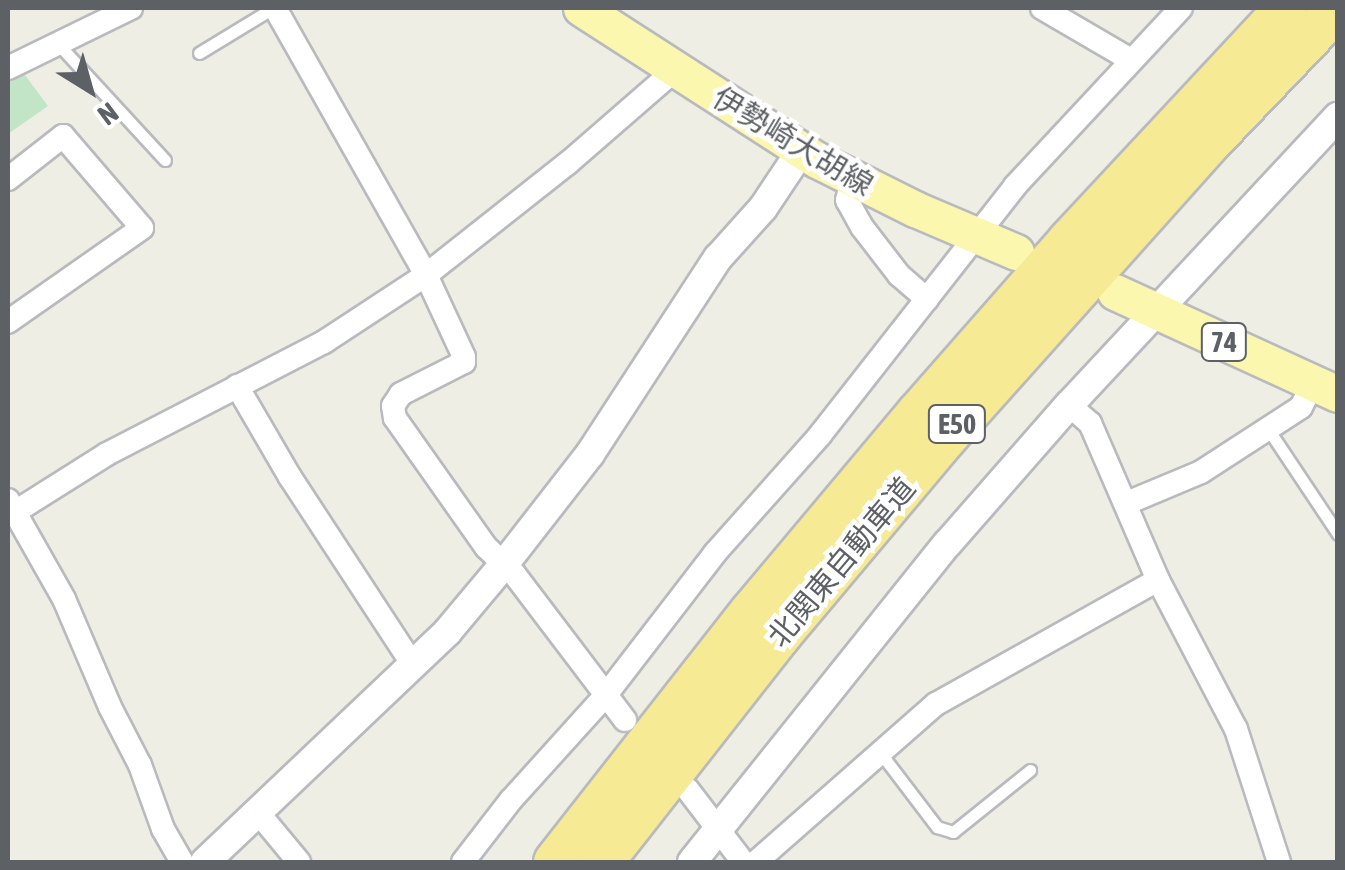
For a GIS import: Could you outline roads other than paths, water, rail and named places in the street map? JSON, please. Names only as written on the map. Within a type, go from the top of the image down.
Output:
[{"type":"highway","name":"北関東自動車道","points":[[555,862],[752,611],[919,412],[1069,241],[1286,8]]},
{"type":"highway","name":"北関東自動車道","points":[[602,862],[780,635],[947,436],[1200,153],[1338,8]]},
{"type":"main road","name":"伊勢崎大胡線","points":[[598,12],[675,70],[801,151],[1016,252]]},
{"type":"main road","name":"74","points":[[1116,292],[1330,387]]},
{"type":"street","points":[[8,68],[60,46],[131,8]]},
{"type":"street","points":[[274,8],[426,276],[464,362],[402,394],[393,413],[486,547],[505,563],[625,720]]},
{"type":"street","points":[[1042,8],[1131,60]]},
{"type":"street","points":[[463,862],[511,800],[605,696],[661,618],[820,435],[975,236],[1181,8]]},
{"type":"street","points":[[182,862],[163,829],[140,765],[110,707],[64,599],[11,506],[324,342],[426,276],[568,163],[675,70]]},
{"type":"street","points":[[692,862],[876,628],[1069,405],[1338,117]]},
{"type":"street","points":[[8,322],[142,228],[63,136],[9,173]]},
{"type":"street","points":[[206,862],[413,666],[505,563],[590,454],[718,258],[763,208],[801,151]]},
{"type":"street","points":[[852,178],[847,200],[862,227],[899,275],[927,299]]},
{"type":"street","points":[[237,386],[290,477],[413,666]]},
{"type":"street","points":[[1127,503],[1201,472],[1330,387]]},
{"type":"street","points":[[1069,405],[1090,423],[1158,580],[1236,729],[1280,862]]},
{"type":"street","points":[[756,862],[936,704],[1158,580]]},
{"type":"street","points":[[688,790],[743,862]]},
{"type":"street","points":[[260,815],[299,862]]},
{"type":"lane","points":[[199,53],[274,8]]},
{"type":"lane","points":[[60,46],[165,160]]},
{"type":"lane","points":[[1268,429],[1338,534]]},
{"type":"lane","points":[[880,751],[937,826],[953,832],[1030,770]]}]
